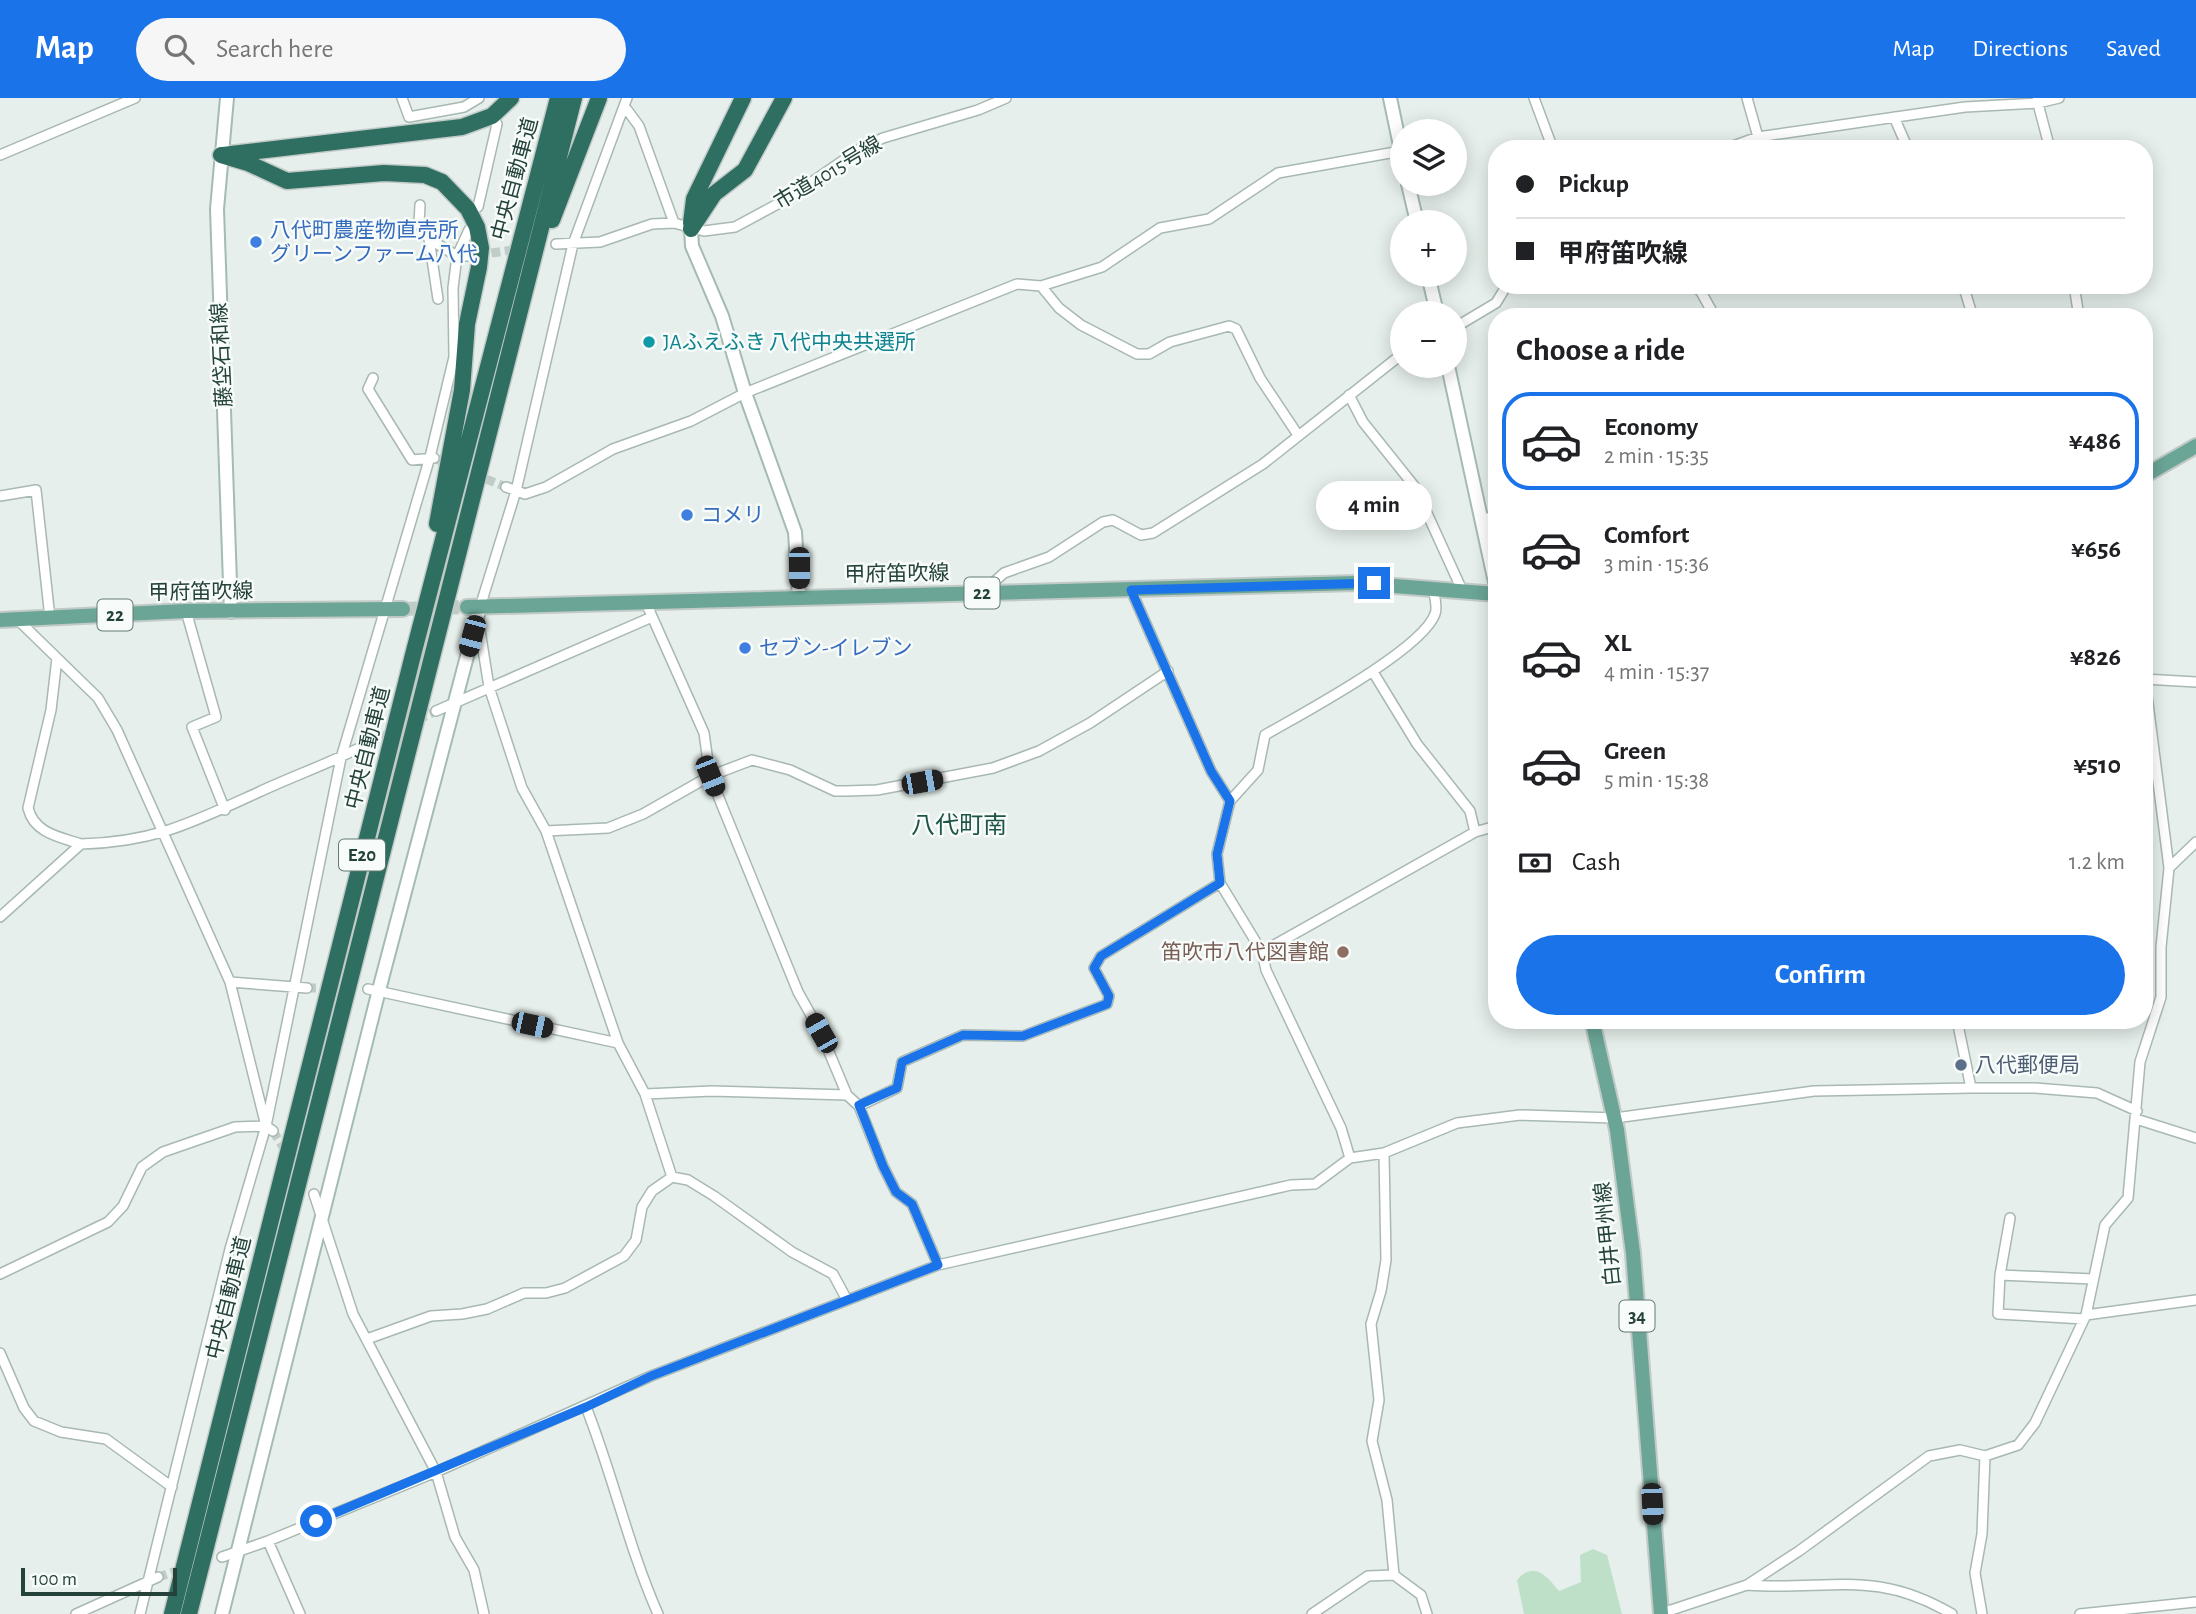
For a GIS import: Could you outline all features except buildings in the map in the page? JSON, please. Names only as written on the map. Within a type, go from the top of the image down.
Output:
[{"type":"highway","points":[[220,155],[462,127],[492,116],[511,98]]},
{"type":"highway","name":"中央自動車道","points":[[172,1614],[414,650],[558,98]]},
{"type":"highway","name":"中央自動車道","points":[[190,1614],[573,98]]},
{"type":"highway","points":[[475,485],[552,216],[599,98]]},
{"type":"highway","points":[[691,229],[694,199],[743,98]]},
{"type":"highway","points":[[691,229],[714,194],[746,170],[785,98]]},
{"type":"highway","points":[[220,155],[248,163],[288,181],[384,173],[425,175],[442,182],[456,194],[477,227],[480,258],[467,324],[462,390],[414,650]]},
{"type":"main road","points":[[2153,471],[2196,446]]},
{"type":"main road","name":"甲府笛吹線","points":[[475,610],[799,597],[1357,583],[1488,593]]},
{"type":"main road","name":"甲府笛吹線","points":[[0,620],[186,611],[403,608]]},
{"type":"main road","name":"白井甲州線","points":[[1594,1029],[1615,1118],[1633,1253],[1660,1614]]},
{"type":"street","points":[[0,155],[135,98]]},
{"type":"street","name":"藤垈石和線","points":[[227,98],[217,209],[231,612]]},
{"type":"street","points":[[402,98],[409,117],[464,107],[479,98]]},
{"type":"street","name":"市道4015号線","points":[[674,223],[691,229],[720,231],[735,227],[786,199],[860,149],[883,138],[978,110],[1006,98]]},
{"type":"street","points":[[1390,98],[1394,119]]},
{"type":"street","points":[[1534,98],[1550,140]]},
{"type":"street","points":[[1747,98],[1758,136]]},
{"type":"street","points":[[1748,140],[1758,136],[1965,107],[2059,98]]},
{"type":"street","points":[[2037,100],[2048,140]]},
{"type":"street","points":[[556,244],[600,242],[652,224],[674,223],[639,126],[626,103]]},
{"type":"street","points":[[222,1614],[323,1212],[374,989],[454,702],[475,610],[516,491],[573,244],[626,103]]},
{"type":"street","points":[[1894,117],[1904,140]]},
{"type":"street","points":[[478,207],[497,124]]},
{"type":"street","points":[[506,487],[525,494],[546,486],[613,449],[691,421],[745,393],[1017,284],[1041,286],[1102,267],[1160,228],[1209,219],[1278,173],[1390,155]]},
{"type":"street","points":[[420,205],[419,223],[429,239],[439,299]]},
{"type":"street","points":[[691,229],[692,246],[722,316],[745,393],[795,532],[799,597]]},
{"type":"street","points":[[140,1614],[230,1249],[270,1128],[341,758],[433,458],[454,357],[453,288],[469,230]]},
{"type":"street","points":[[429,239],[462,256]]},
{"type":"street","points":[[1041,286],[1065,313],[1081,325],[1137,354],[1149,354],[1170,342],[1229,326],[1236,329],[1260,378],[1298,435]]},
{"type":"street","points":[[1467,320],[1496,303],[1502,294]]},
{"type":"street","points":[[982,593],[1004,573],[1049,557],[1103,522],[1113,520],[1141,535],[1153,533],[1263,464],[1390,363]]},
{"type":"street","points":[[373,378],[368,389],[375,405],[412,460],[433,458]]},
{"type":"street","points":[[1451,378],[1488,549]]},
{"type":"street","points":[[1349,395],[1363,422],[1415,486],[1462,590]]},
{"type":"street","points":[[0,496],[36,490],[50,618]]},
{"type":"street","points":[[1482,520],[1488,518]]},
{"type":"street","points":[[1350,1158],[1341,1128],[1266,970],[1262,952],[1220,883],[1217,854],[1230,801],[1258,769],[1265,735],[1373,672],[1431,622],[1436,612],[1433,587]]},
{"type":"street","points":[[1131,590],[1211,771],[1230,801]]},
{"type":"street","points":[[646,603],[704,733],[710,776],[797,992],[821,1033],[847,1095],[859,1105],[896,1192],[912,1204],[938,1265]]},
{"type":"street","points":[[475,610],[489,687],[522,789],[546,831],[618,1043],[645,1094],[672,1177]]},
{"type":"street","points":[[186,611],[216,716],[192,727],[225,810]]},
{"type":"street","points":[[436,711],[652,617]]},
{"type":"street","points":[[17,619],[97,698],[117,730],[161,834],[230,982],[270,1128]]},
{"type":"street","points":[[57,658],[51,710],[28,808],[31,820],[43,831],[81,844],[115,843],[161,834],[225,810],[257,792],[358,749]]},
{"type":"street","points":[[546,831],[608,828],[643,814],[710,776],[752,760],[790,770],[835,791],[877,790],[993,768],[1039,751],[1090,723],[1168,671]]},
{"type":"street","points":[[1373,672],[1417,744],[1470,811],[1475,832]]},
{"type":"street","points":[[2153,677],[2196,682]]},
{"type":"street","points":[[2153,745],[2169,868],[2161,947],[2161,997],[2153,1022]]},
{"type":"street","points":[[1262,952],[1475,832],[1488,828]]},
{"type":"street","points":[[2169,868],[2196,842]]},
{"type":"street","points":[[0,917],[81,844]]},
{"type":"street","points":[[859,1105],[897,1088],[902,1062],[915,1054],[963,1035],[1023,1036],[1107,1004],[1109,996],[1094,968],[1101,956],[1220,883]]},
{"type":"street","points":[[230,982],[307,988]]},
{"type":"street","points":[[374,989],[618,1043]]},
{"type":"street","points":[[1960,1029],[1971,1088]]},
{"type":"street","points":[[1660,1614],[1747,1584],[1799,1551],[1929,1456],[1960,1450],[1985,1456],[2018,1445],[2035,1423],[2085,1317],[2105,1224],[2128,1198],[2140,1062],[2151,1029]]},
{"type":"street","points":[[222,1556],[268,1541],[436,1472],[651,1376],[938,1265],[1292,1185],[1315,1184],[1350,1158],[1384,1153],[1457,1123],[1520,1115],[1615,1118],[1814,1091],[2035,1088],[2097,1093],[2136,1115],[2196,1138]]},
{"type":"street","points":[[645,1094],[712,1091],[847,1095]]},
{"type":"street","points":[[0,1273],[108,1222],[122,1206],[142,1167],[163,1152],[235,1127],[270,1128]]},
{"type":"street","points":[[1384,1153],[1386,1260],[1381,1291],[1371,1324],[1379,1400],[1372,1441],[1387,1500],[1394,1575]]},
{"type":"street","points":[[367,1339],[431,1316],[487,1309],[524,1293],[546,1293],[565,1288],[624,1256],[636,1240],[642,1207],[652,1191],[672,1177],[688,1180],[792,1252],[833,1274],[847,1300]]},
{"type":"street","points":[[314,1194],[323,1212],[353,1314],[436,1472],[455,1536],[474,1570],[484,1614]]},
{"type":"street","points":[[2010,1218],[2000,1275],[1998,1314],[2085,1317],[2196,1300]]},
{"type":"street","points":[[2000,1275],[2093,1279]]},
{"type":"street","points":[[0,1353],[24,1408],[34,1421],[61,1432],[106,1439],[172,1487]]},
{"type":"street","points":[[586,1407],[607,1461],[613,1493],[630,1543],[658,1614]]},
{"type":"street","points":[[1982,1614],[1975,1573],[1982,1534],[1985,1456]]},
{"type":"street","points":[[268,1541],[300,1614]]},
{"type":"street","points":[[1320,1613],[1340,1593],[1368,1576],[1394,1575],[1422,1595],[1427,1614]]},
{"type":"street","points":[[76,1614],[158,1577]]},
{"type":"street","points":[[1747,1584],[1781,1587],[1839,1582],[1876,1584],[1923,1597],[1952,1614]]},
{"type":"street","points":[[2080,1614],[2196,1602]]},
{"type":"green space","points":[[1593,1549],[1607,1555],[1622,1614],[1524,1614],[1517,1580],[1523,1574],[1529,1571],[1540,1572],[1559,1591],[1581,1582],[1580,1555]]},
{"type":"tunnel","points":[[478,255],[519,249]]},
{"type":"tunnel","points":[[436,459],[506,487]]},
{"type":"tunnel","points":[[403,609],[467,607]]},
{"type":"tunnel","points":[[357,749],[436,711]]},
{"type":"tunnel","points":[[307,988],[332,988]]},
{"type":"tunnel","points":[[273,1131],[288,1155]]},
{"type":"tunnel","points":[[158,1577],[183,1569]]},
{"type":"place","name":"八代町農産物直売所 グリーンファーム八代","points":[[256,242]]},
{"type":"place","name":"JAふえふき 八代中央共選所","points":[[649,342]]},
{"type":"place","name":"コメリ","points":[[687,515]]},
{"type":"place","name":"セブン-イレブン","points":[[745,648]]},
{"type":"place","name":"笛吹市八代図書館","points":[[1343,952]]},
{"type":"place","name":"八代郵便局","points":[[1961,1065]]},
{"type":"district","name":"八代町南","points":[[959,826]]},
{"type":"route","points":[[316,1521],[436,1472],[651,1376],[938,1265],[912,1204],[896,1192],[883,1166],[859,1105],[897,1088],[902,1062],[915,1054],[963,1035],[1023,1036],[1107,1004],[1109,996],[1094,968],[1101,956],[1220,883],[1217,854],[1230,801],[1211,771],[1131,590],[1374,583]]}]
